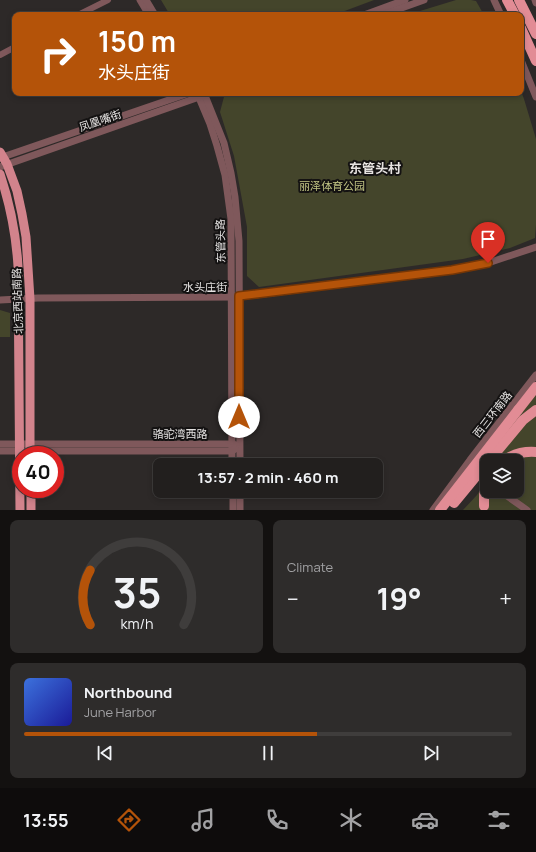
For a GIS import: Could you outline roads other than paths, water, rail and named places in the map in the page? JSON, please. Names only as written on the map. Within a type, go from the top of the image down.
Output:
[{"type":"highway","points":[[507,0],[513,12]]},
{"type":"highway","points":[[519,0],[536,34]]},
{"type":"highway","points":[[524,35],[536,61]]},
{"type":"highway","points":[[440,510],[536,387]]},
{"type":"highway","points":[[495,454],[523,420],[536,410]]},
{"type":"highway","points":[[517,454],[536,452]]},
{"type":"highway","points":[[448,510],[480,472]]},
{"type":"main road","name":"北京西站南路","points":[[2,160],[12,177],[19,197],[25,225],[30,299],[30,446]]},
{"type":"main road","name":"北京西站南路","points":[[0,174],[10,206],[14,226],[18,266],[16,300],[20,446]]},
{"type":"main road","name":"北京西站南路","points":[[20,498],[20,510]]},
{"type":"main road","points":[[31,498],[31,510]]},
{"type":"street","points":[[84,12],[108,0]]},
{"type":"street","points":[[140,0],[147,12]]},
{"type":"street","points":[[146,0],[153,12]]},
{"type":"street","points":[[372,12],[405,0]]},
{"type":"street","points":[[390,12],[424,0]]},
{"type":"street","points":[[494,0],[500,12]]},
{"type":"street","points":[[0,55],[12,49]]},
{"type":"street","points":[[524,67],[536,97]]},
{"type":"street","name":"凤凰嘴街","points":[[2,160],[181,96]]},
{"type":"street","name":"凤凰嘴街","points":[[2,160],[196,96]]},
{"type":"street","name":"东管头路","points":[[203,96],[225,175],[231,219],[236,297],[235,447],[233,458]]},
{"type":"street","name":"水头庄街","points":[[0,300],[236,297],[452,270],[488,263],[536,247]]},
{"type":"street","name":"西三环南路","points":[[433,510],[536,375]]},
{"type":"street","name":"骆驼湾西路","points":[[0,444],[13,446]]},
{"type":"street","name":"东管头路","points":[[235,447],[238,458]]},
{"type":"street","name":"骆驼湾西路","points":[[64,450],[235,447]]},
{"type":"street","name":"骆驼湾西路","points":[[0,451],[12,449]]},
{"type":"street","points":[[466,466],[480,476]]},
{"type":"street","points":[[232,498],[233,510]]},
{"type":"street","points":[[240,498],[240,510]]},
{"type":"street","points":[[510,498],[527,510]]},
{"type":"district","name":"东管头村","points":[[375,168]]},
{"type":"park label","name":"丽泽体育公园","points":[[332,185]]}]
